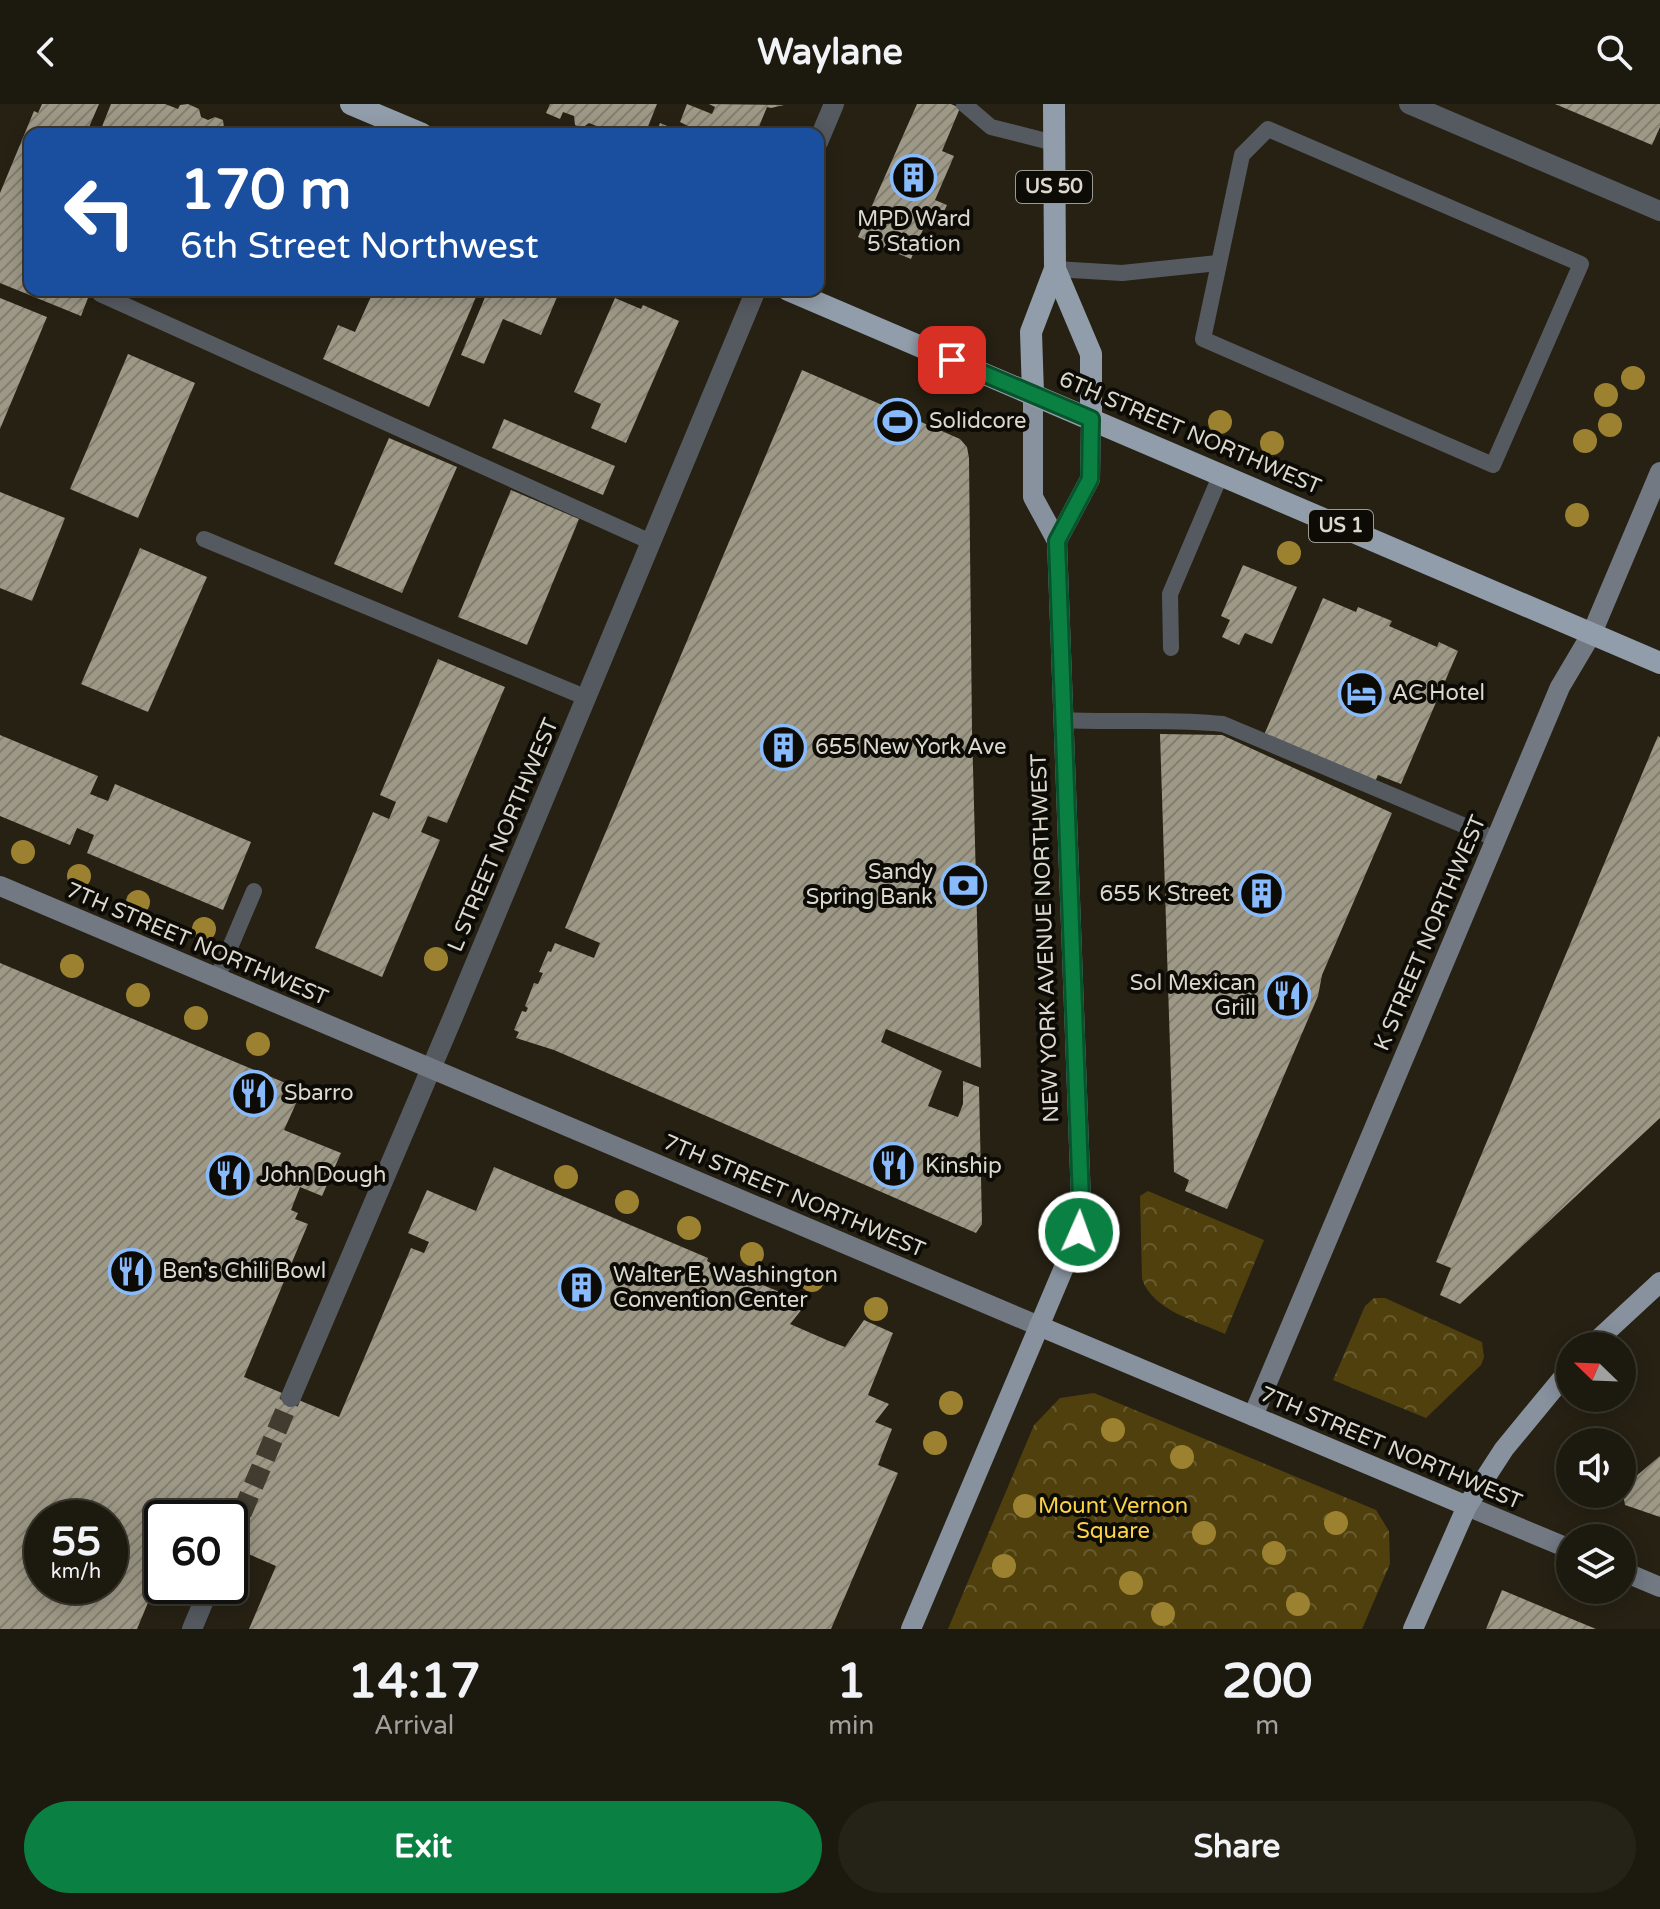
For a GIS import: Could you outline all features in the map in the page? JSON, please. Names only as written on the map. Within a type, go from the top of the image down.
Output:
[{"type":"highway","points":[[351,104],[408,128]]},
{"type":"highway","name":"NEW YORK AVENUE NORTHWEST","points":[[1033,394],[1031,332],[1055,269],[1054,104]]},
{"type":"highway","name":"NEW YORK AVENUE NORTHWEST","points":[[1055,269],[1091,354],[1091,419]]},
{"type":"highway","name":"6TH STREET NORTHWEST","points":[[802,296],[1660,663]]},
{"type":"main road","name":"NEW YORK AVENUE NORTHWEST","points":[[911,1629],[1079,1232],[1081,1201],[1057,541],[1033,497],[1033,394]]},
{"type":"main road","name":"NEW YORK AVENUE NORTHWEST","points":[[1057,541],[1090,479],[1091,419]]},
{"type":"main road","name":"K STREET NORTHWEST","points":[[1253,1416],[1560,687],[1592,633],[1660,472]]},
{"type":"main road","name":"7TH STREET NORTHWEST","points":[[0,886],[1556,1543]]},
{"type":"main road","points":[[1606,1332],[1660,1282]]},
{"type":"main road","points":[[1413,1629],[1467,1506],[1504,1449],[1556,1386]]},
{"type":"main road","points":[[1636,1577],[1660,1587]]},
{"type":"street","points":[[824,128],[834,104]]},
{"type":"street","points":[[1409,104],[1660,211]]},
{"type":"street","name":"L STREET NORTHWEST","points":[[291,1397],[432,1069],[754,296]]},
{"type":"street","points":[[192,1629],[202,1604]]},
{"type":"lane","points":[[964,104],[991,127],[1054,143]]},
{"type":"lane","points":[[1268,129],[1581,264],[1493,465],[1203,339],[1218,263],[1242,155],[1268,129]]},
{"type":"lane","points":[[1055,269],[1122,273],[1218,263]]},
{"type":"lane","points":[[104,296],[651,542]]},
{"type":"lane","points":[[1171,648],[1170,594],[1221,474]]},
{"type":"lane","points":[[204,539],[587,698]]},
{"type":"lane","points":[[1062,720],[1126,723],[1189,720],[1223,724],[1496,839]]},
{"type":"lane","points":[[217,978],[254,891]]},
{"type":"green space","points":[[1148,1191],[1264,1240],[1225,1334],[1166,1307],[1148,1290],[1142,1279],[1140,1196]]},
{"type":"green space","points":[[1374,1298],[1385,1298],[1482,1342],[1484,1357],[1481,1365],[1426,1418],[1333,1380],[1365,1306]]},
{"type":"green space","name":"Mount Vernon Square","points":[[1094,1393],[1376,1510],[1389,1531],[1390,1564],[1362,1629],[948,1629],[1034,1425],[1060,1398]]},
{"type":"building","points":[[42,104],[99,104],[89,128],[27,128],[34,111],[38,113]]},
{"type":"building","points":[[111,104],[165,104],[178,109],[180,105],[188,104],[199,109],[201,117],[223,120],[224,128],[101,128]]},
{"type":"building","points":[[550,104],[657,104],[647,128],[598,128],[589,123],[582,128],[575,125],[574,116],[563,112],[560,119],[546,113]]},
{"type":"building","points":[[687,104],[712,114],[715,107],[709,104],[784,105],[767,107],[758,128],[692,128],[680,122]]},
{"type":"building","name":"MPD Ward 5 Station","points":[[917,104],[951,104],[960,108],[942,151],[954,156],[935,200],[947,205],[939,222],[928,217],[911,259],[858,237]]},
{"type":"building","points":[[1555,104],[1660,104],[1660,127],[1652,145]]},
{"type":"building","points":[[24,135],[24,293],[0,283],[0,193]]},
{"type":"building","points":[[32,296],[84,296],[88,298],[81,316]]},
{"type":"building","points":[[371,296],[476,296],[429,407],[323,359],[338,325],[355,332]]},
{"type":"building","points":[[486,296],[557,296],[541,335],[503,319],[484,364],[461,355]]},
{"type":"building","points":[[0,298],[47,317],[0,429]]},
{"type":"building","points":[[615,298],[641,309],[643,305],[679,321],[626,443],[591,428],[601,404],[574,392]]},
{"type":"building","points":[[128,354],[195,383],[138,518],[70,489]]},
{"type":"building","name":"655 New York Ave","points":[[802,370],[960,439],[967,447],[981,1068],[886,1029],[881,1042],[942,1071],[928,1106],[958,1117],[963,1104],[963,1081],[979,1087],[982,1224],[976,1233],[554,1050],[516,1038],[519,1032],[514,1030],[522,1011],[526,1012],[528,1008],[525,1006],[534,983],[538,984],[543,973],[539,972],[555,943],[594,958],[600,943],[565,928]]},
{"type":"building","points":[[504,419],[615,466],[603,495],[492,448]]},
{"type":"building","points":[[389,438],[457,467],[402,593],[334,564]]},
{"type":"building","points":[[511,490],[579,519],[527,645],[458,617]]},
{"type":"building","points":[[0,492],[65,518],[32,601],[0,588]]},
{"type":"building","points":[[140,548],[207,577],[148,712],[81,684]]},
{"type":"building","points":[[1243,565],[1297,587],[1272,644],[1245,633],[1239,645],[1222,637],[1230,620],[1221,616]]},
{"type":"building","name":"AC Hotel","points":[[1323,598],[1356,612],[1358,607],[1392,621],[1389,626],[1437,647],[1439,642],[1458,651],[1401,784],[1378,775],[1375,782],[1264,735]]},
{"type":"building","points":[[438,659],[505,687],[447,823],[428,816],[421,832],[440,840],[382,977],[315,948],[373,812],[389,819],[396,802],[380,795]]},
{"type":"building","name":"655 K Street","points":[[1160,734],[1222,735],[1392,813],[1227,1209],[1185,1191],[1189,1180],[1174,1172]]},
{"type":"building","points":[[0,735],[98,776],[90,794],[108,801],[115,784],[251,842],[223,910],[87,853],[94,835],[77,828],[70,845],[0,816]]},
{"type":"building","points":[[1658,736],[1660,1118],[1460,1304],[1440,1295],[1451,1268],[1436,1262]]},
{"type":"building","name":"Walter E. Washington Convention Center","points":[[0,963],[302,1090],[284,1130],[341,1153],[322,1196],[300,1187],[291,1210],[298,1213],[295,1219],[308,1224],[244,1377],[339,1417],[411,1248],[424,1253],[429,1242],[408,1233],[427,1190],[476,1211],[494,1167],[708,1258],[711,1266],[727,1273],[807,1303],[790,1324],[829,1341],[845,1347],[864,1320],[893,1333],[868,1395],[889,1404],[875,1422],[892,1429],[878,1465],[898,1473],[831,1629],[249,1629],[276,1566],[248,1554],[248,1500],[144,1500],[144,1604],[147,1604],[137,1629],[0,1629]]},
{"type":"building","points":[[1660,1456],[1660,1517],[1634,1508],[1636,1476]]},
{"type":"building","points":[[1502,1590],[1596,1629],[1486,1629]]},
{"type":"tunnel","points":[[247,1500],[291,1397]]},
{"type":"place","name":"MPD Ward 5 Station","points":[[914,178]]},
{"type":"place","name":"Solidcore","points":[[898,421]]},
{"type":"place","name":"AC Hotel","points":[[1361,693]]},
{"type":"place","name":"655 New York Ave","points":[[784,747]]},
{"type":"place","name":"Sandy Spring Bank","points":[[964,885]]},
{"type":"place","name":"655 K Street","points":[[1261,894]]},
{"type":"place","name":"Sol Mexican Grill","points":[[1287,996]]},
{"type":"place","name":"Sbarro","points":[[253,1093]]},
{"type":"place","name":"Kinship","points":[[894,1166]]},
{"type":"place","name":"John Dough","points":[[229,1175]]},
{"type":"place","name":"Ben's Chili Bowl","points":[[131,1271]]},
{"type":"place","name":"Walter E. Washington Convention Center","points":[[582,1288]]},
{"type":"route","points":[[952,360],[1091,419],[1090,479],[1057,541],[1081,1201],[1079,1232]]}]
